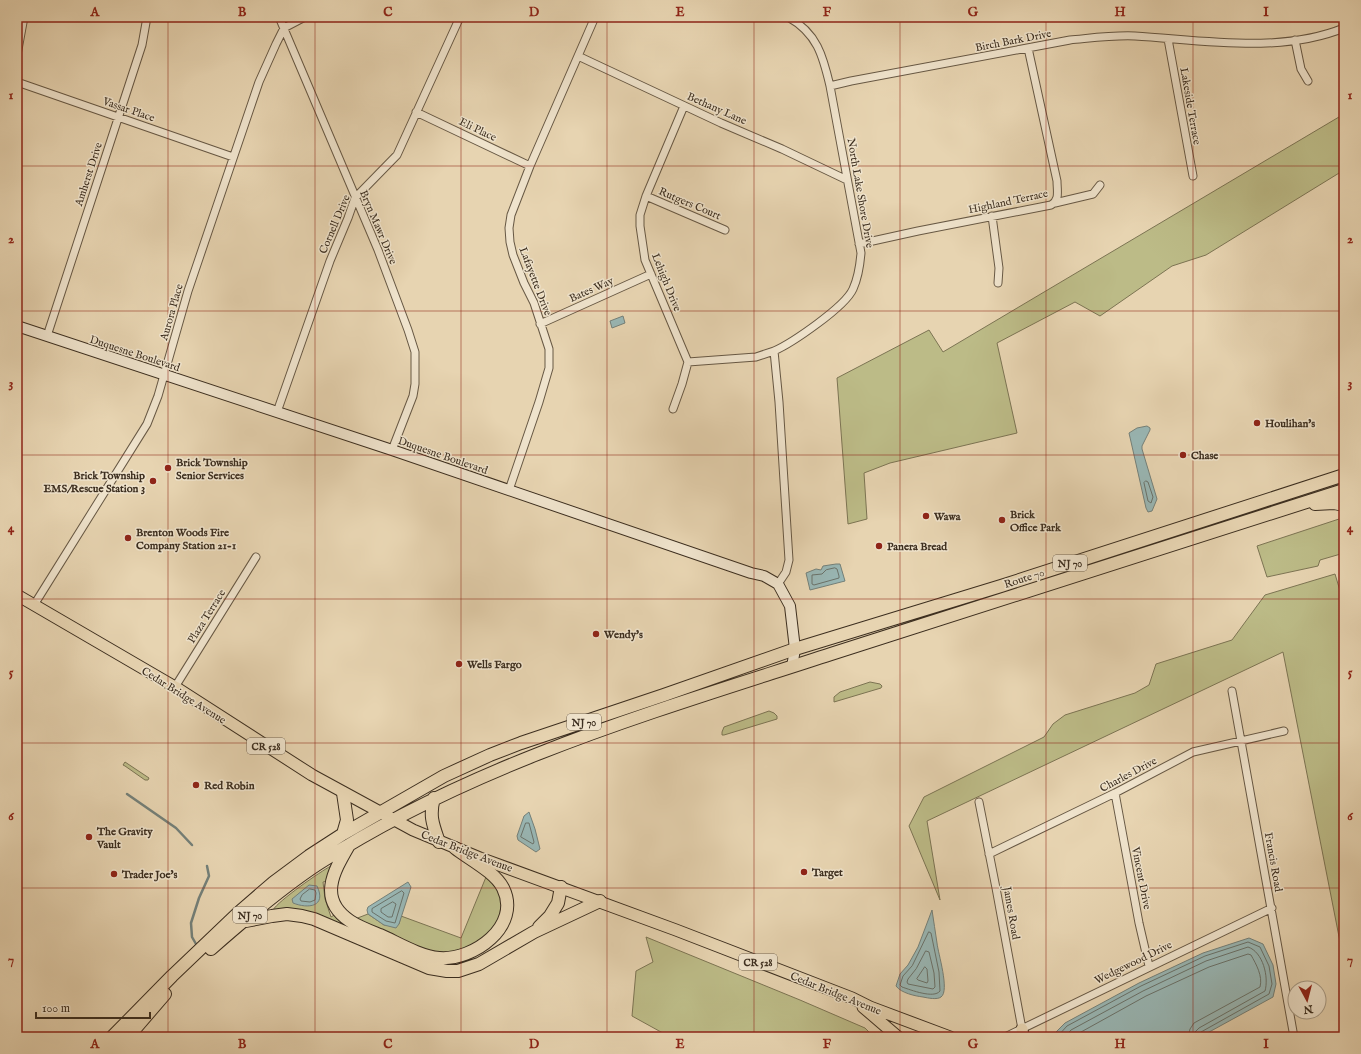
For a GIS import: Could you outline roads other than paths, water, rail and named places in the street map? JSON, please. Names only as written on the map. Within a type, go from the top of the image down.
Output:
[{"type":"highway","name":"Route 70","points":[[795,649],[1001,586],[1344,475]]},
{"type":"highway","name":"NJ 70","points":[[1302,504],[1344,490]]},
{"type":"highway","name":"Route 70","points":[[792,667],[1302,504]]},
{"type":"highway","points":[[1302,504],[1344,505]]},
{"type":"highway","name":"NJ 70","points":[[112,1037],[172,976],[274,882],[309,856],[380,812],[444,776],[509,748],[795,649]]},
{"type":"highway","name":"NJ 70","points":[[128,1037],[154,1005],[242,922],[315,866],[350,844],[434,798],[510,765],[621,722],[792,667]]},
{"type":"highway","points":[[343,793],[347,820],[343,834]]},
{"type":"highway","points":[[434,798],[431,819],[439,842]]},
{"type":"highway","points":[[350,844],[336,868],[331,882],[330,893],[333,904],[340,914],[351,922],[423,954],[438,958],[453,958],[468,953],[481,946],[493,936],[501,925],[506,912],[507,901],[503,888],[492,875],[454,848]]},
{"type":"highway","points":[[534,932],[550,916],[558,903],[561,887]]},
{"type":"highway","points":[[242,922],[287,914],[302,916],[314,919],[429,968],[447,972],[458,971],[479,964],[534,932],[600,901]]},
{"type":"main road","name":"Cedar Bridge Avenue","points":[[17,595],[175,688],[302,769],[343,793],[439,842],[600,901],[950,1037]]},
{"type":"main road","points":[[852,998],[898,1037]]},
{"type":"street","points":[[17,55],[24,17]]},
{"type":"street","name":"Amherst Drive","points":[[47,336],[142,45],[147,17]]},
{"type":"street","name":"Bryn Mawr Drive","points":[[279,17],[378,250],[415,352],[415,384],[392,450]]},
{"type":"street","points":[[284,28],[305,17]]},
{"type":"street","name":"Cornell Drive","points":[[277,412],[330,261],[355,198],[397,155],[460,17]]},
{"type":"street","name":"Lafayette Drive","points":[[509,490],[549,368],[549,349],[534,303],[513,255],[509,228],[511,215],[530,166],[595,17]]},
{"type":"street","name":"North Lake Shore Drive","points":[[774,351],[805,333],[841,305],[853,290],[860,267],[859,244],[830,86],[823,60],[817,44],[808,32],[788,17]]},
{"type":"street","name":"Aurora Place","points":[[34,605],[147,424],[158,396],[188,291],[233,157],[259,82],[284,28]]},
{"type":"street","name":"Birch Bark Drive","points":[[830,86],[1070,40],[1133,36],[1213,42],[1261,43],[1295,40],[1333,32],[1344,28]]},
{"type":"street","name":"Lakeside Terrace","points":[[1168,39],[1193,176]]},
{"type":"street","points":[[1295,40],[1301,69],[1308,81]]},
{"type":"street","name":"Highland Terrace","points":[[859,244],[1055,203],[1057,199],[1057,182],[1028,48]]},
{"type":"street","name":"Bethany Lane","points":[[578,56],[847,180]]},
{"type":"street","name":"Vassar Place","points":[[17,82],[233,157]]},
{"type":"street","name":"Lehigh Drive","points":[[684,106],[646,196],[640,215],[640,226],[645,260],[688,362]]},
{"type":"street","name":"Eli Place","points":[[416,112],[530,166]]},
{"type":"street","points":[[1055,203],[1093,194],[1100,185]]},
{"type":"street","name":"Rutgers Court","points":[[646,196],[725,230]]},
{"type":"street","points":[[992,216],[999,268],[998,283]]},
{"type":"street","name":"Bates Way","points":[[540,324],[651,274]]},
{"type":"street","name":"Duquesne Boulevard","points":[[17,326],[392,450],[751,573],[764,576],[778,584]]},
{"type":"street","points":[[673,409],[688,362],[756,357],[774,351],[778,389],[789,560],[786,572],[778,584],[790,606],[795,649],[792,667]]},
{"type":"street","name":"Plaza Terrace","points":[[175,688],[256,557]]},
{"type":"street","name":"Francis Road","points":[[1232,690],[1294,1037]]},
{"type":"street","name":"Charles Drive","points":[[989,854],[1115,793],[1193,752],[1284,731]]},
{"type":"street","name":"Vincent Drive","points":[[1115,793],[1139,923],[1150,966]]},
{"type":"street","name":"James Road","points":[[979,802],[1022,1033]]},
{"type":"street","name":"Wedgewood Drive","points":[[1005,1037],[1022,1033],[1150,966],[1272,908]]},
{"type":"water","points":[[623,316],[625,323],[612,328],[610,321]]},
{"type":"water","points":[[1147,426],[1150,430],[1142,449],[1157,499],[1152,511],[1148,512],[1129,433],[1137,428]]},
{"type":"water","points":[[840,564],[845,581],[810,590],[806,573],[816,569],[821,570],[823,566]]},
{"type":"water","points":[[529,812],[540,849],[536,852],[518,840],[517,836],[524,816]]},
{"type":"water","points":[[408,882],[411,887],[399,924],[396,928],[384,925],[368,914],[368,907]]},
{"type":"water","points":[[309,885],[317,886],[320,898],[318,902],[310,906],[293,903],[292,899]]},
{"type":"water","points":[[932,910],[944,980],[943,993],[941,997],[935,999],[908,994],[901,991],[896,986],[900,974],[908,965],[918,947]]},
{"type":"water","points":[[1249,938],[1263,944],[1273,965],[1276,984],[1273,997],[1200,1037],[1051,1037],[1065,1023],[1139,983],[1203,953]]},
{"type":"waterway","points":[[127,794],[176,828],[192,845]]},
{"type":"waterway","points":[[196,944],[192,937],[191,923],[199,898],[209,876],[207,866]]},
{"type":"place","name":"Houlihan's","points":[[1257,423]]},
{"type":"place","name":"Chase","points":[[1183,455]]},
{"type":"place","name":"Brick Township Senior Services","points":[[168,468]]},
{"type":"place","name":"Brick Township EMS/Rescue Station 3","points":[[153,481]]},
{"type":"place","name":"Wawa","points":[[926,516]]},
{"type":"place","name":"Brick Office Park","points":[[1002,520]]},
{"type":"place","name":"Brenton Woods Fire Company Station 21-1","points":[[128,538]]},
{"type":"place","name":"Panera Bread","points":[[879,546]]},
{"type":"place","name":"Wendy's","points":[[596,634]]},
{"type":"place","name":"Wells Fargo","points":[[459,664]]},
{"type":"place","name":"Red Robin","points":[[196,785]]},
{"type":"place","name":"The Gravity Vault","points":[[89,837]]},
{"type":"place","name":"Target","points":[[804,872]]},
{"type":"place","name":"Trader Joe's","points":[[114,874]]}]
